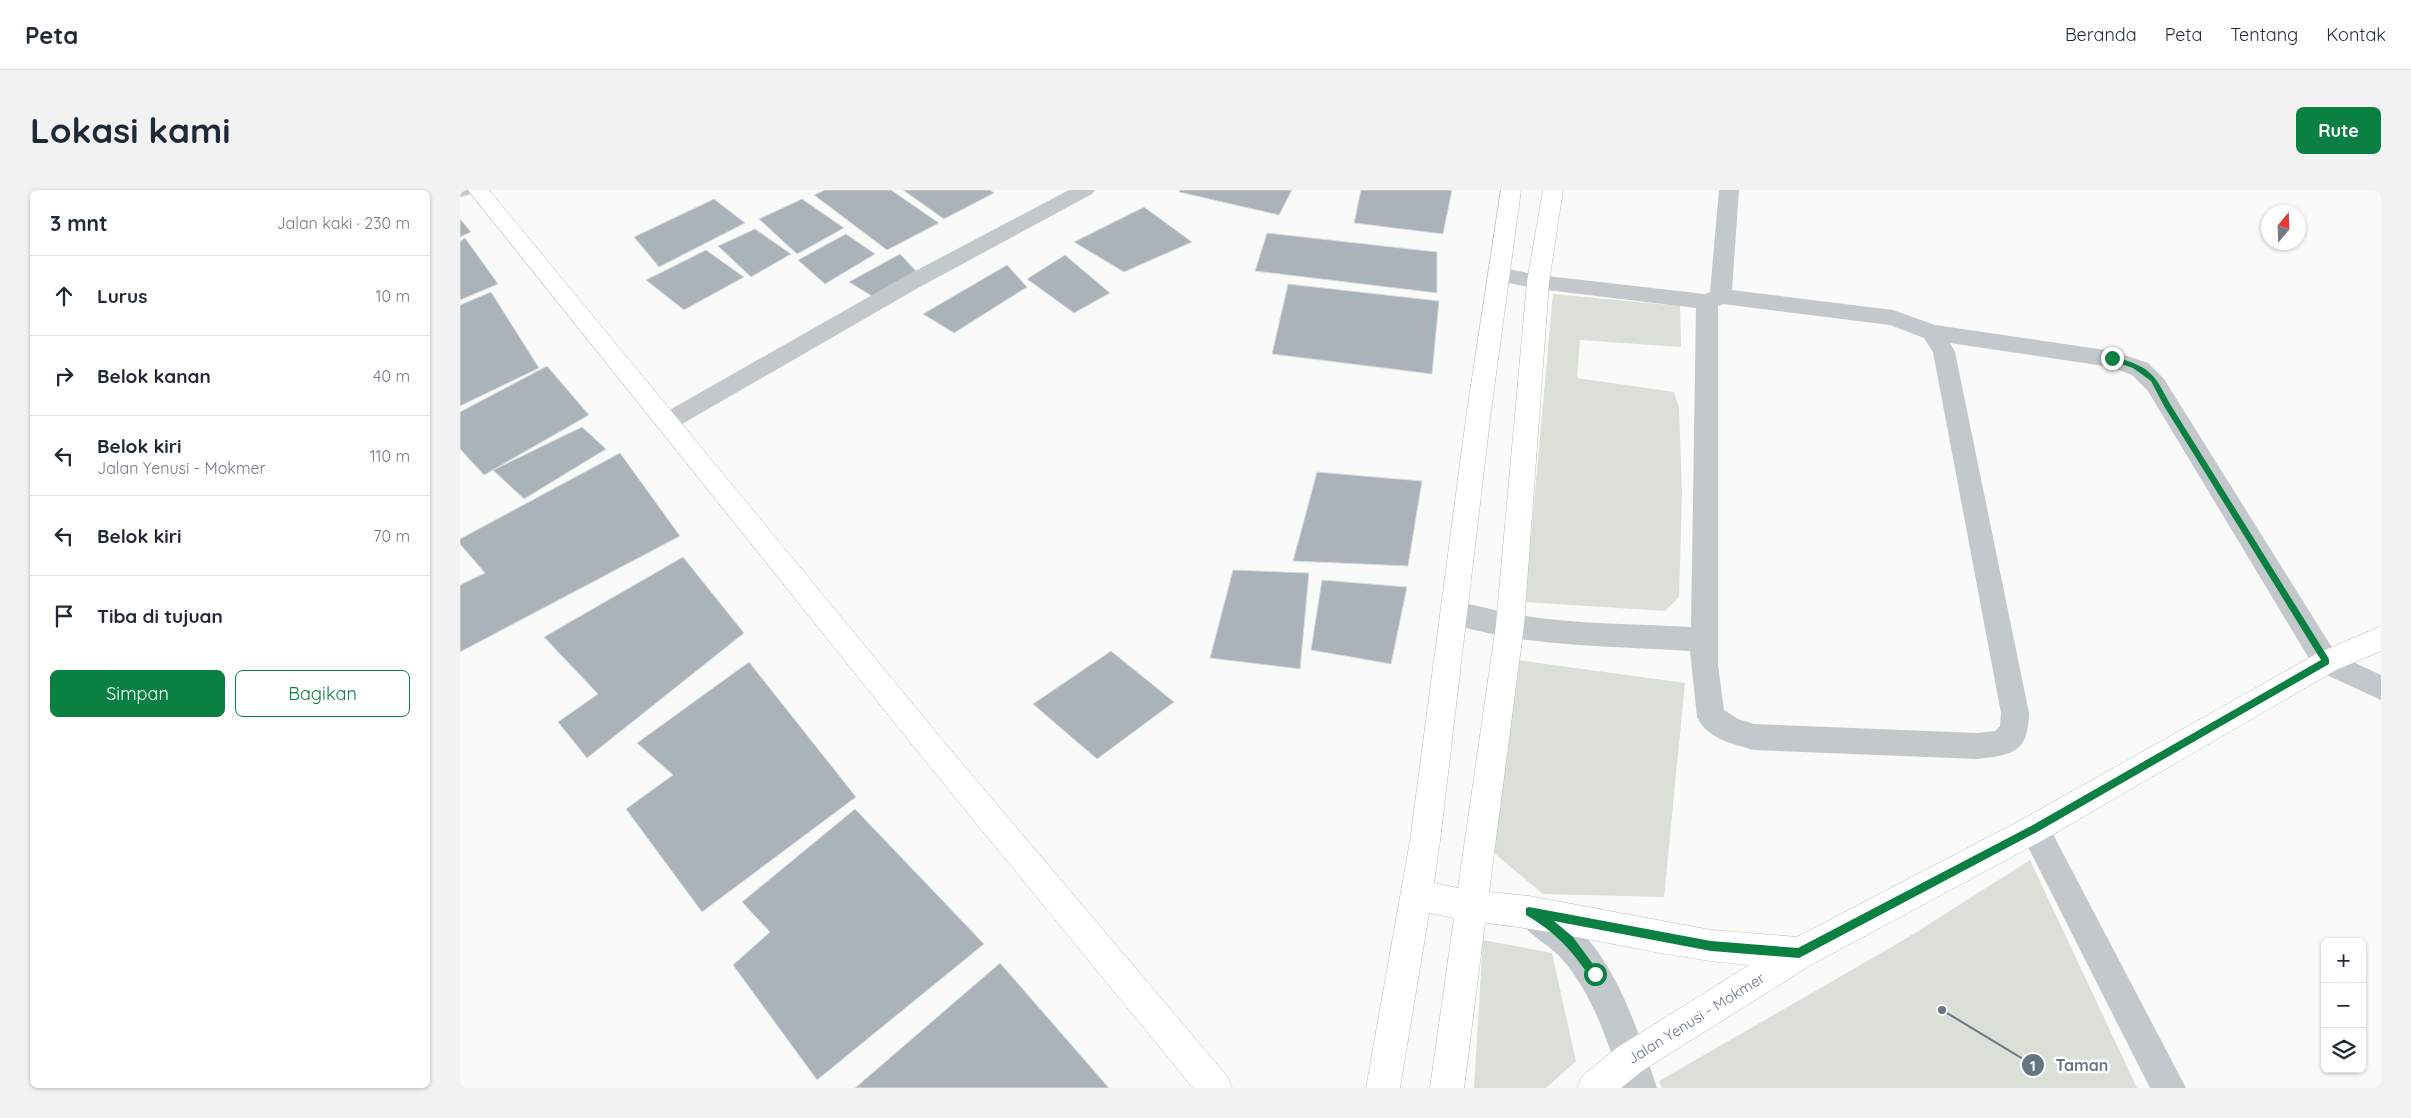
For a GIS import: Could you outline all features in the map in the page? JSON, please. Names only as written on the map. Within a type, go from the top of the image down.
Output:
[{"type":"main road","points":[[478,190],[940,758],[1215,1088]]},
{"type":"main road","points":[[1383,1088],[1416,895],[1498,274],[1511,190]]},
{"type":"main road","points":[[1447,1088],[1510,626],[1538,282],[1553,190]]},
{"type":"main road","name":"Jalan Yenusi - Mokmer","points":[[1594,1088],[1635,1073],[1799,953],[2034,829],[2326,662],[2381,638]]},
{"type":"main road","points":[[1416,895],[1472,906],[1529,912],[1711,946],[1799,953]]},
{"type":"street","points":[[460,191],[464,190]]},
{"type":"street","points":[[667,422],[910,283],[1085,190]]},
{"type":"street","points":[[1729,190],[1714,299],[1704,665],[1711,717],[1730,730],[1754,737],[1977,746],[2002,743],[2014,732],[2016,713],[1944,352],[1932,332]]},
{"type":"street","points":[[1498,274],[1538,282],[1893,318],[1932,332],[2112,358],[2136,366],[2154,379],[2167,404],[2326,662],[2381,688]]},
{"type":"street","points":[[1454,614],[1510,626],[1635,637],[1704,640]]},
{"type":"street","points":[[2034,829],[2169,1088]]},
{"type":"street","points":[[1529,912],[1551,925],[1581,953],[1595,974],[1606,997],[1635,1073]]},
{"type":"shaded area","points":[[1553,294],[1680,306],[1681,347],[1580,340],[1577,378],[1674,392],[1679,408],[1682,493],[1679,597],[1665,611],[1525,602]]},
{"type":"shaded area","points":[[1517,660],[1685,683],[1664,897],[1543,894],[1481,842]]},
{"type":"shaded area","points":[[2030,860],[2137,1088],[1662,1088],[1659,1081],[1907,938]]},
{"type":"shaded area","points":[[1483,940],[1552,953],[1576,1061],[1546,1088],[1474,1088]]},
{"type":"building","points":[[825,190],[891,190],[939,223],[887,250],[814,195]]},
{"type":"building","points":[[903,190],[990,190],[994,193],[944,219]]},
{"type":"building","points":[[1180,190],[1292,190],[1279,215],[1179,192]]},
{"type":"building","points":[[1361,190],[1452,190],[1443,234],[1354,223]]},
{"type":"building","points":[[714,199],[745,223],[659,267],[634,237]]},
{"type":"building","points":[[802,199],[844,228],[797,254],[759,219]]},
{"type":"building","points":[[1144,207],[1192,242],[1124,272],[1074,242]]},
{"type":"building","points":[[460,219],[471,232],[460,237]]},
{"type":"building","points":[[755,229],[791,254],[751,277],[718,246]]},
{"type":"building","points":[[1267,233],[1437,252],[1437,293],[1255,271]]},
{"type":"building","points":[[846,234],[875,254],[825,284],[798,260]]},
{"type":"building","points":[[465,238],[498,284],[460,300],[460,241]]},
{"type":"building","points":[[706,250],[744,277],[684,310],[646,280]]},
{"type":"building","points":[[900,254],[916,271],[872,296],[849,282]]},
{"type":"building","points":[[1065,255],[1110,293],[1074,313],[1027,279]]},
{"type":"building","points":[[1007,265],[1027,287],[954,333],[923,314]]},
{"type":"building","points":[[1288,284],[1439,301],[1432,374],[1272,354]]},
{"type":"building","points":[[491,292],[539,368],[460,406],[460,305]]},
{"type":"building","points":[[547,366],[589,415],[484,475],[460,449],[460,412]]},
{"type":"building","points":[[582,427],[606,449],[524,499],[493,470]]},
{"type":"building","points":[[620,453],[680,536],[460,652],[460,585],[485,573],[460,544],[460,539]]},
{"type":"building","points":[[1317,472],[1422,481],[1408,566],[1293,561]]},
{"type":"building","points":[[683,557],[744,633],[587,758],[558,722],[598,694],[544,637]]},
{"type":"building","points":[[1233,570],[1309,573],[1300,669],[1210,658]]},
{"type":"building","points":[[1322,580],[1407,587],[1391,664],[1311,650]]},
{"type":"building","points":[[1111,651],[1174,702],[1097,759],[1033,704]]},
{"type":"building","points":[[749,662],[856,797],[702,912],[626,809],[673,775],[637,743]]},
{"type":"building","points":[[855,809],[984,944],[817,1080],[733,965],[770,932],[742,902]]},
{"type":"building","points":[[1000,963],[1109,1088],[855,1088]]},
{"type":"place","name":"Taman","points":[[1942,1010]]},
{"type":"route","points":[[1595,974],[1581,953],[1569,940],[1551,925],[1529,912],[1711,946],[1799,953],[2034,829],[2326,662],[2167,404],[2154,379],[2136,366],[2112,358]]}]
